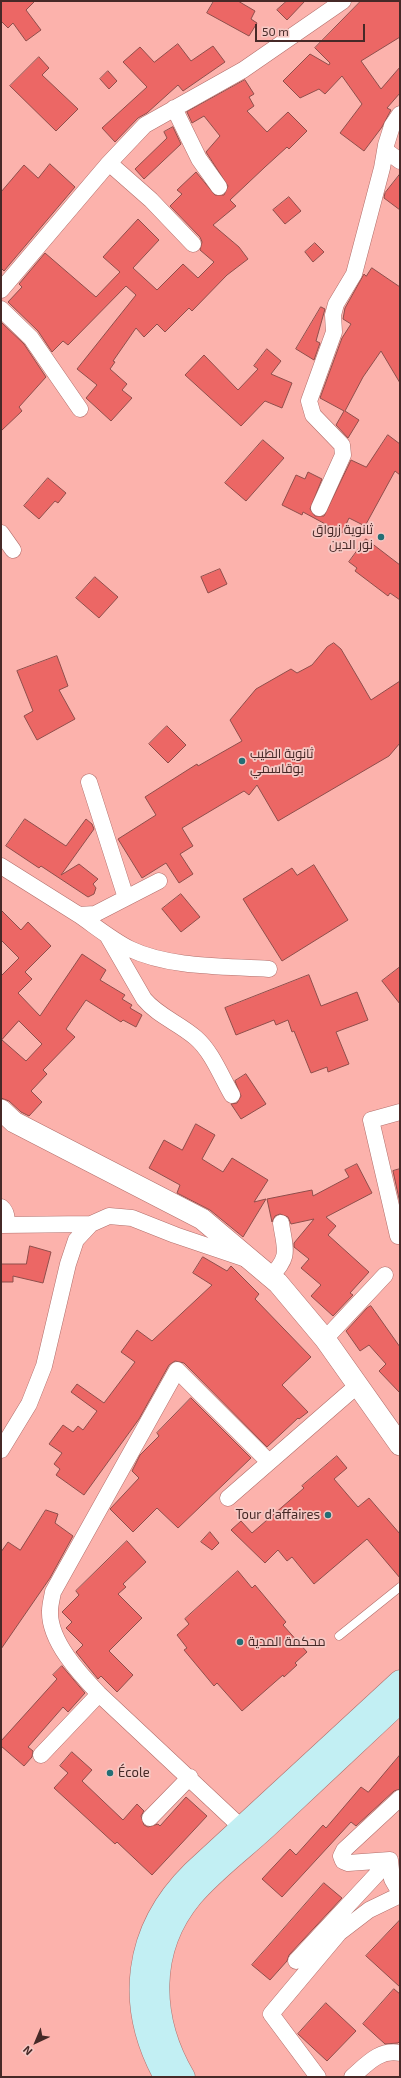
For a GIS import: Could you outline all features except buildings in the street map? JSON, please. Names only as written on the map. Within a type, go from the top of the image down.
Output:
[{"type":"main road","points":[[184,2077],[166,2041],[159,2010],[158,1978],[166,1944],[175,1922],[191,1897],[264,1818],[400,1681]]},
{"type":"main road","points":[[165,2077],[150,2046],[141,2011],[141,1975],[148,1941],[162,1911],[181,1883],[241,1827],[264,1818],[400,1702]]},
{"type":"street","points":[[1,290],[109,163],[144,125],[243,70],[343,1]]},
{"type":"street","points":[[174,108],[199,158],[219,186]]},
{"type":"street","points":[[319,508],[343,455],[342,446],[313,415],[309,401],[334,332],[333,315],[336,304],[354,274],[382,168],[385,150],[392,126],[400,114]]},
{"type":"street","points":[[385,150],[400,162]]},
{"type":"street","points":[[109,163],[151,200],[193,244]]},
{"type":"street","points":[[1,309],[31,338],[80,409]]},
{"type":"street","points":[[1,533],[13,550]]},
{"type":"street","points":[[89,782],[126,898]]},
{"type":"street","points":[[1,866],[130,949],[158,958],[196,965],[269,969]]},
{"type":"street","points":[[79,915],[95,914],[159,881]]},
{"type":"street","points":[[107,935],[144,999],[152,1008],[195,1036],[205,1046],[232,1095]]},
{"type":"street","points":[[1,1110],[14,1122],[202,1219],[251,1260],[278,1283],[325,1339],[359,1384],[400,1445]]},
{"type":"street","points":[[400,1112],[371,1120],[398,1236],[400,1235]]},
{"type":"street","points":[[1,1207],[7,1217],[4,1225],[91,1224]]},
{"type":"street","points":[[1,1450],[29,1404],[44,1366],[68,1264],[76,1240],[91,1224],[109,1216],[132,1218],[189,1240],[251,1260]]},
{"type":"street","points":[[270,1277],[282,1265],[286,1256],[281,1223]]},
{"type":"street","points":[[325,1339],[385,1275]]},
{"type":"street","points":[[241,1827],[190,1776],[99,1694],[78,1671],[54,1630],[50,1611],[53,1592],[177,1370],[269,1462]]},
{"type":"street","points":[[228,1498],[359,1384]]},
{"type":"street","points":[[41,1755],[99,1694]]},
{"type":"street","points":[[150,1818],[190,1776]]},
{"type":"street","points":[[390,1860],[348,1863],[343,1861],[341,1856],[344,1850],[400,1798]]},
{"type":"street","points":[[318,2077],[271,2014],[339,1932],[369,1910],[400,1894],[392,1879],[390,1860]]},
{"type":"street","points":[[296,1961],[390,1860]]},
{"type":"street","points":[[352,2077],[374,2057],[383,2052],[400,2053]]},
{"type":"lane","points":[[339,1636],[400,1587]]},
{"type":"place","name":"ثانوية زرواق نور الدين","points":[[381,537]]},
{"type":"place","name":"ثانوية الطيب بوقاسمي","points":[[242,761]]},
{"type":"place","name":"Tour d'affaires","points":[[328,1515]]},
{"type":"place","name":"محكمة المدية","points":[[240,1642]]},
{"type":"place","name":"École","points":[[110,1773]]}]
